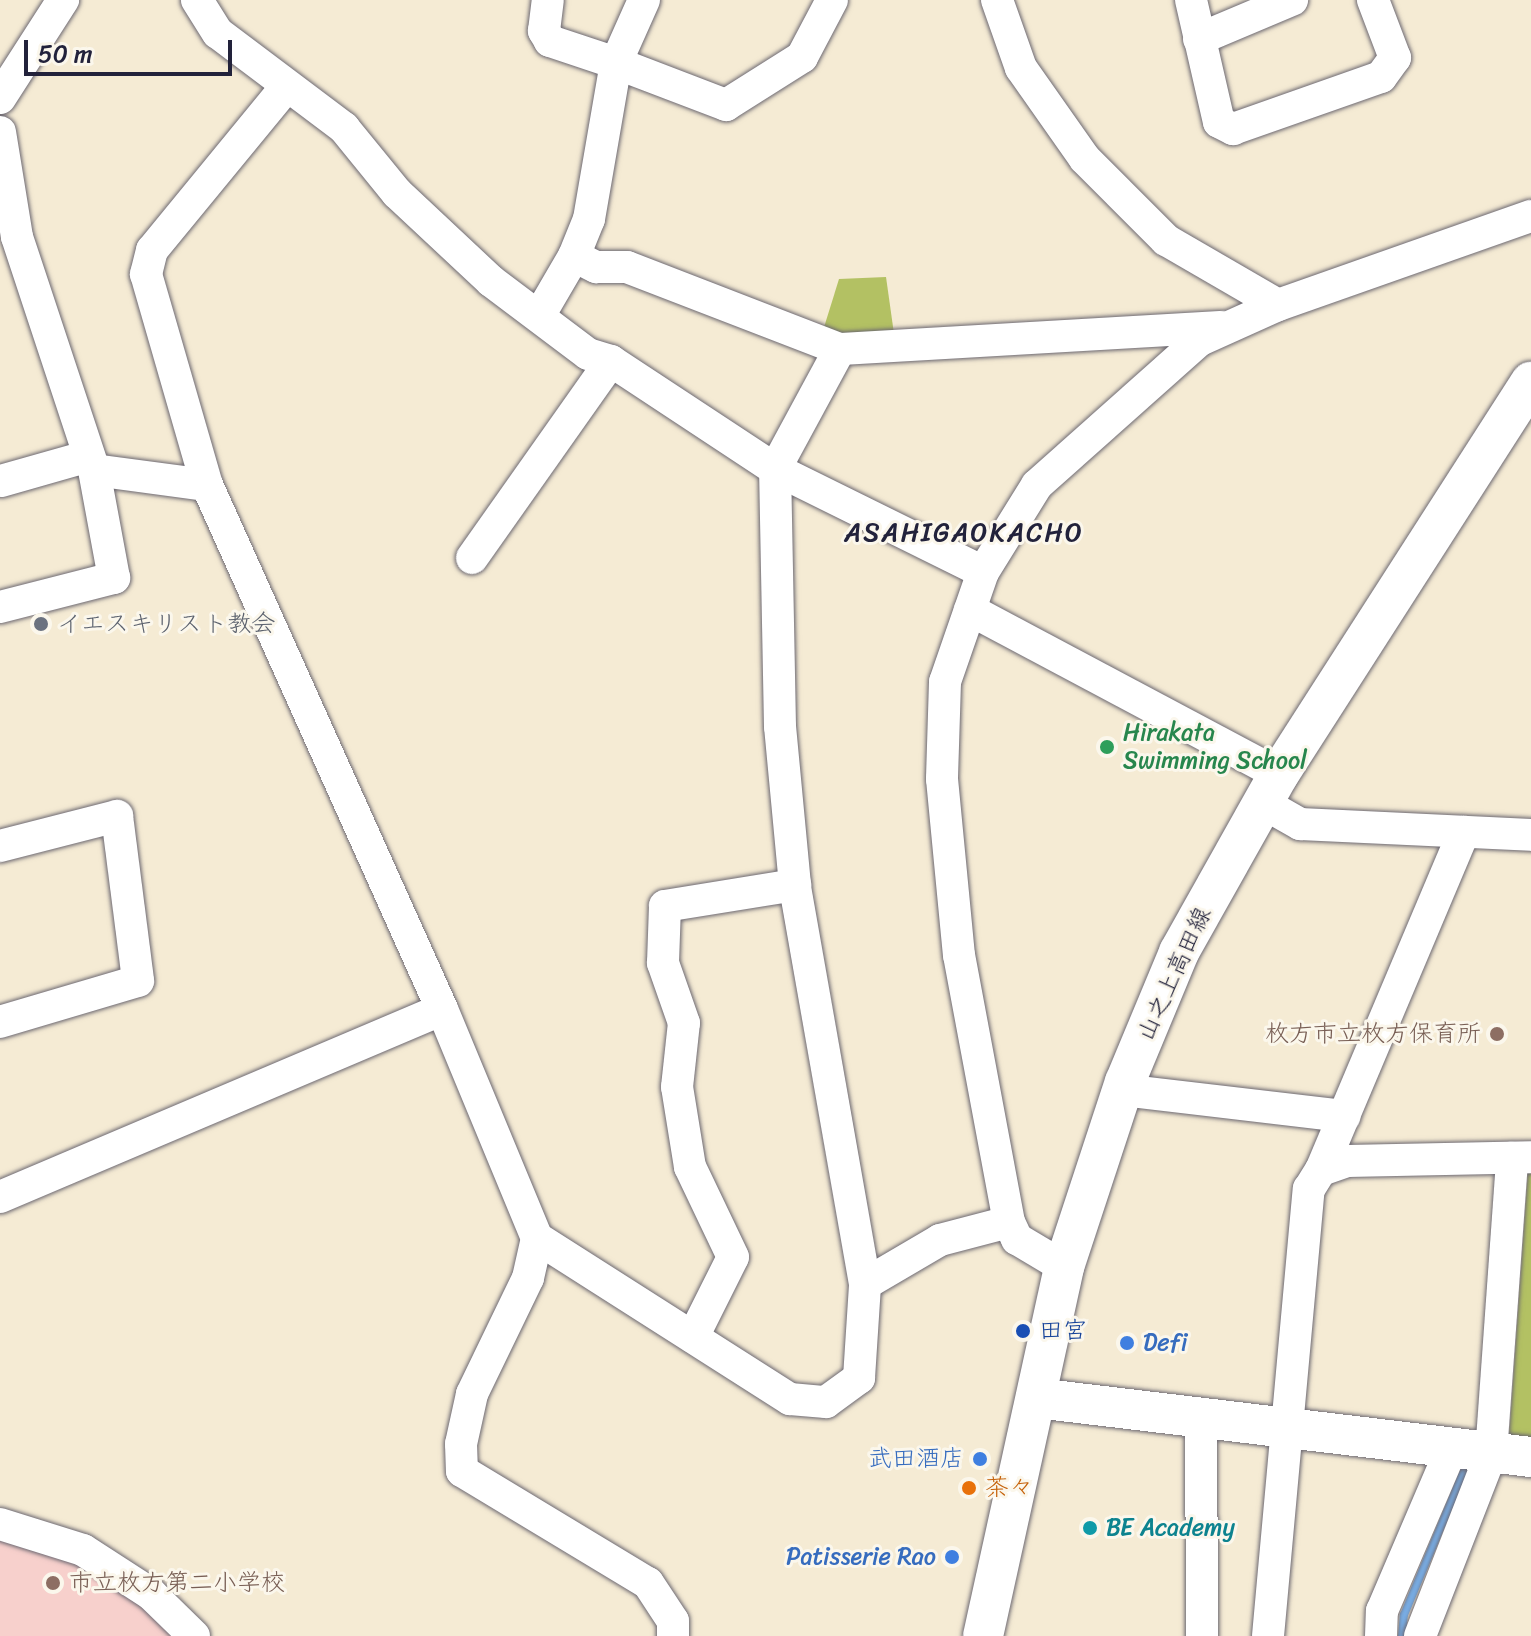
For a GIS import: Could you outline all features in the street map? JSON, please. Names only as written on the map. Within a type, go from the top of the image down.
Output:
[{"type":"street","points":[[5,79],[63,0]]},
{"type":"street","points":[[197,0],[218,33],[344,128],[397,193],[491,281],[588,354],[611,361],[775,469],[983,572]]},
{"type":"street","points":[[548,0],[544,31],[550,41],[726,105],[802,57],[832,0]]},
{"type":"street","points":[[539,316],[574,256],[589,219],[616,63],[644,0]]},
{"type":"street","points":[[997,0],[1021,68],[1085,159],[1166,240],[1278,305]]},
{"type":"street","points":[[1191,0],[1219,122],[1233,129],[1381,77],[1395,58],[1373,0]]},
{"type":"street","points":[[1199,39],[1292,0]]},
{"type":"street","points":[[286,87],[152,250],[146,274],[207,485],[442,1009],[537,1238],[790,1399],[826,1402],[859,1378],[865,1284],[795,885],[780,727],[775,469],[840,349]]},
{"type":"street","points":[[0,132],[17,237],[92,463],[114,578],[0,607]]},
{"type":"street","points":[[1064,1267],[1017,1239],[1009,1222],[959,955],[942,779],[945,682],[983,572],[1037,485],[1200,340],[1278,305],[1531,216]]},
{"type":"street","points":[[574,256],[596,267],[627,267],[840,349],[1229,327]]},
{"type":"street","points":[[472,558],[611,361]]},
{"type":"street","name":"山之上高田線","points":[[983,1636],[1064,1267],[1122,1090],[1179,952],[1271,789],[1531,382]]},
{"type":"street","points":[[1,481],[92,463],[207,485]]},
{"type":"street","points":[[970,610],[1271,789],[1300,824],[1531,835]]},
{"type":"street","points":[[0,846],[117,816],[138,981],[0,1022]]},
{"type":"street","points":[[1268,1636],[1309,1189],[1321,1170],[1464,832]]},
{"type":"street","points":[[693,1337],[733,1257],[690,1167],[677,1087],[684,1023],[663,963],[665,906],[795,885]]},
{"type":"street","points":[[0,1197],[442,1009]]},
{"type":"street","points":[[1122,1090],[1344,1116]]},
{"type":"street","points":[[1321,1170],[1347,1161],[1521,1157],[1491,1454],[1420,1636]]},
{"type":"street","points":[[865,1284],[940,1240],[1009,1222]]},
{"type":"street","points":[[537,1238],[528,1278],[472,1394],[461,1444],[462,1471],[648,1583],[673,1621],[673,1636]]},
{"type":"street","points":[[1036,1398],[1451,1450],[1531,1457]]},
{"type":"street","points":[[1201,1419],[1202,1636]]},
{"type":"street","points":[[1381,1636],[1382,1611],[1451,1450]]},
{"type":"street","points":[[0,1524],[83,1550],[151,1594],[194,1636]]},
{"type":"shaded area","name":"市立枚方第二小学校","points":[[0,1537],[72,1560],[142,1606],[175,1636],[0,1636]]},
{"type":"green space","points":[[886,277],[895,341],[821,337],[839,279]]},
{"type":"green space","points":[[1528,1170],[1531,1170],[1531,1439],[1509,1437]]},
{"type":"waterway","points":[[1402,1636],[1404,1615],[1467,1464]]},
{"type":"place","name":"イエスキリスト教会","points":[[41,624]]},
{"type":"place","name":"Hirakata Swimming School","points":[[1107,747]]},
{"type":"place","name":"枚方市立枚方保育所","points":[[1497,1034]]},
{"type":"place","name":"田宮","points":[[1023,1331]]},
{"type":"place","name":"Defi","points":[[1127,1343]]},
{"type":"place","name":"武田酒店","points":[[980,1459]]},
{"type":"place","name":"茶々","points":[[969,1488]]},
{"type":"place","name":"BE Academy","points":[[1090,1528]]},
{"type":"place","name":"Patisserie Rao","points":[[952,1557]]},
{"type":"place","name":"市立枚方第二小学校","points":[[53,1583]]},
{"type":"district","name":"ASAHIGAOKACHO","points":[[964,533]]}]
